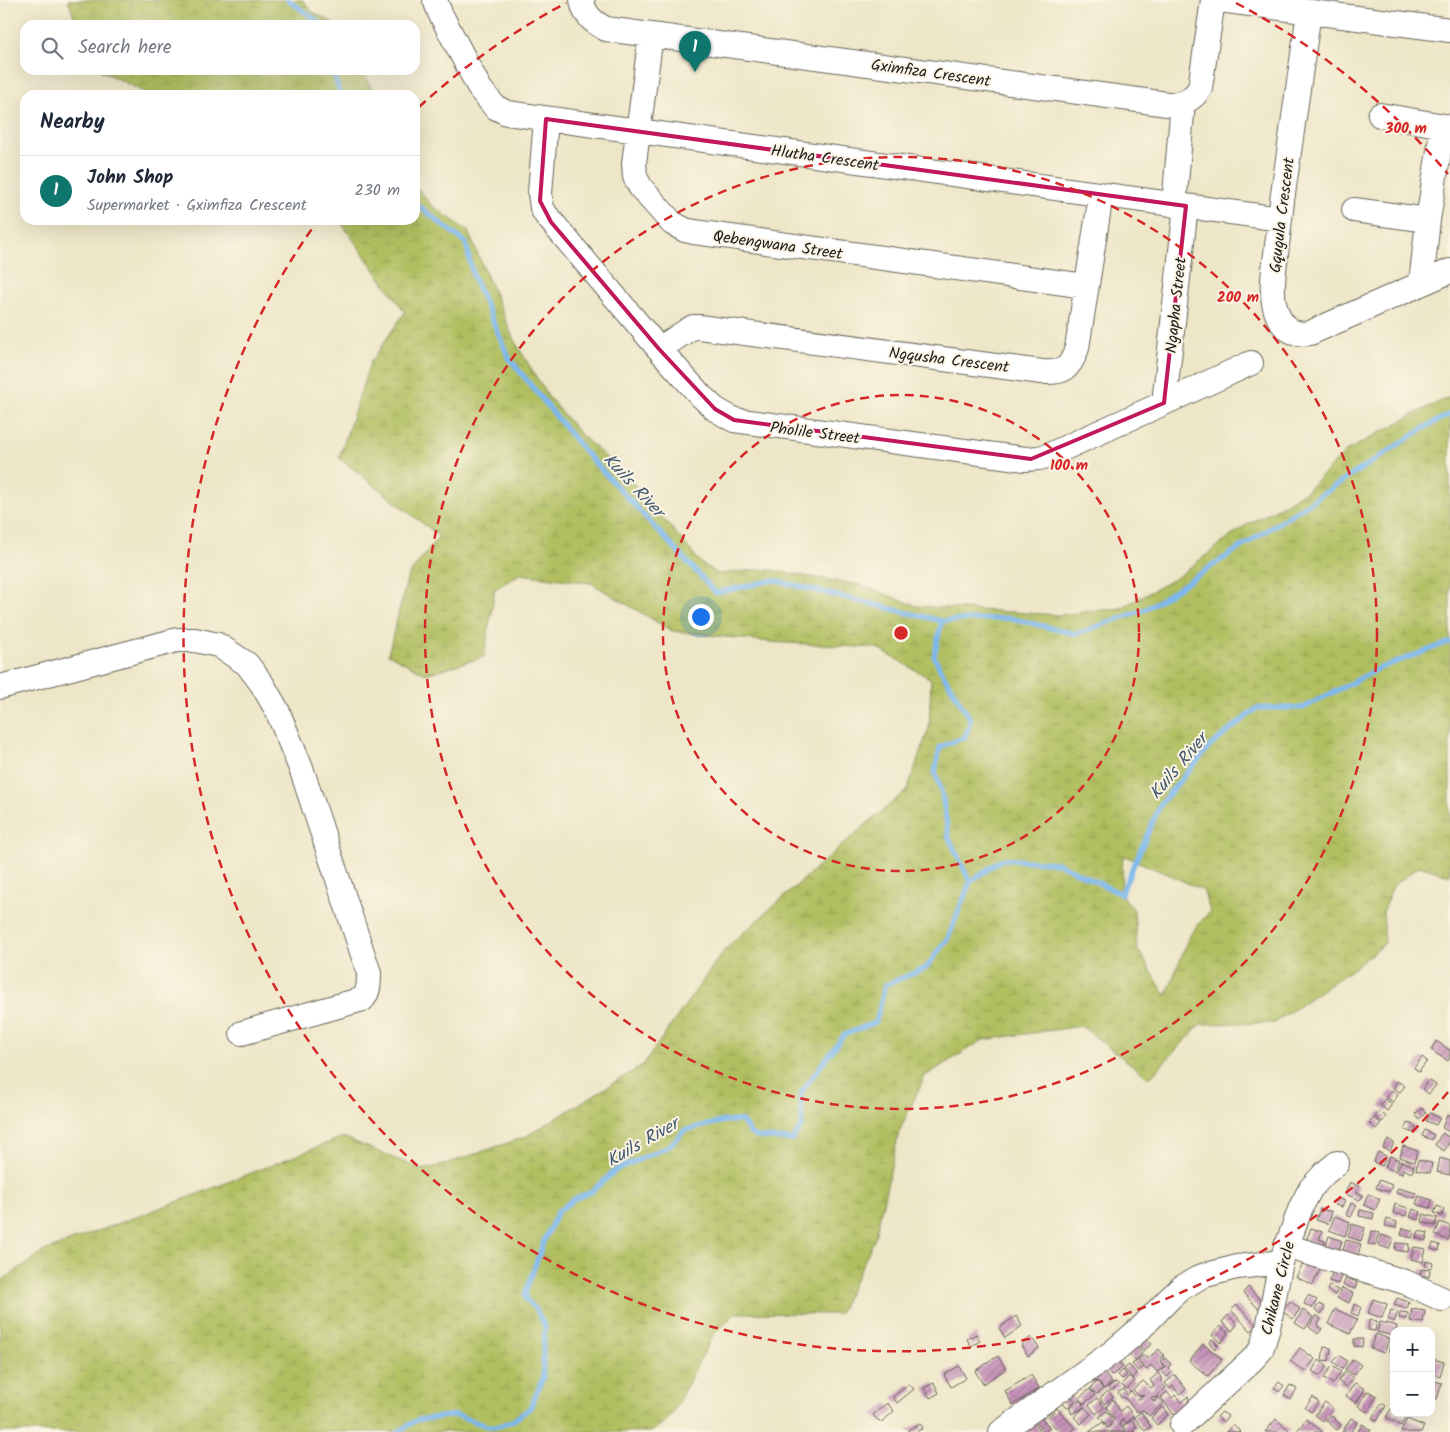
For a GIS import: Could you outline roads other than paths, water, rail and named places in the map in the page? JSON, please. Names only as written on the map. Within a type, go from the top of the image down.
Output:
[{"type":"street","name":"Hlutha Crescent","points":[[435,0],[480,89],[490,103],[500,111],[507,113],[1280,218]]},
{"type":"street","name":"Gximfiza Crescent","points":[[582,0],[589,18],[606,29],[1175,105],[1183,103]]},
{"type":"street","points":[[1183,103],[1197,93],[1202,83],[1213,0]]},
{"type":"street","points":[[1219,0],[1450,30]]},
{"type":"street","name":"Gqugula Crescent","points":[[1310,12],[1280,218],[1272,290],[1280,320],[1284,326],[1296,333],[1310,333],[1450,270]]},
{"type":"street","name":"Qebengwana Street","points":[[651,35],[637,132],[634,170],[637,183],[672,223],[685,230],[1086,286]]},
{"type":"street","name":"Ngapha Street","points":[[1164,403],[1180,205],[1183,103]]},
{"type":"street","points":[[1380,115],[1447,126],[1428,220],[1421,284]]},
{"type":"street","name":"Pholile Street","points":[[546,119],[540,193],[542,208],[551,222],[659,349],[715,409],[734,420],[1024,459],[1039,458],[1251,362]]},
{"type":"street","name":"Ngqusha Crescent","points":[[659,349],[693,327],[699,327],[1054,372],[1066,368],[1074,359],[1077,348],[1101,194]]},
{"type":"street","points":[[1354,210],[1428,220]]},
{"type":"street","points":[[0,687],[176,640],[195,640],[218,645],[247,664],[262,684],[277,710],[317,812],[369,973],[370,984],[368,993],[363,999],[242,1034]]},
{"type":"street","name":"Chikane Circle","points":[[1180,1428],[1253,1359],[1260,1350],[1268,1328],[1284,1254],[1301,1207],[1311,1188],[1337,1163]]},
{"type":"street","points":[[1001,1432],[1114,1351],[1141,1328],[1168,1299],[1181,1288],[1202,1276],[1284,1254],[1405,1282],[1442,1299]]},
{"type":"waterway","name":"Kuils River","points":[[288,0],[316,20]]},
{"type":"waterway","name":"Kuils River","points":[[334,75],[339,90]]},
{"type":"waterway","name":"Kuils River","points":[[420,207],[466,243],[473,276],[509,358],[584,451],[716,593],[773,580],[942,621],[1010,618],[1076,634],[1146,609],[1424,428],[1450,414]]},
{"type":"waterway","name":"Kuils River","points":[[942,621],[934,656],[971,720],[965,737],[940,747],[935,772],[942,794],[949,838],[970,882]]},
{"type":"waterway","name":"Kuils River","points":[[398,1432],[417,1420],[456,1415],[487,1426],[500,1426],[514,1420],[530,1408],[543,1378],[545,1327],[536,1309],[526,1300],[525,1294],[544,1240],[558,1211],[574,1199],[591,1192],[616,1170],[669,1146],[685,1130],[725,1121],[742,1121],[750,1133],[756,1137],[792,1140],[802,1126],[801,1092],[844,1035],[876,1022],[885,985],[926,968],[948,938],[970,882],[1002,859],[1058,863],[1121,894],[1161,803],[1209,747],[1257,708],[1303,708],[1380,668],[1450,642]]},
{"type":"place","name":"John Shop","points":[[695,72]]}]
